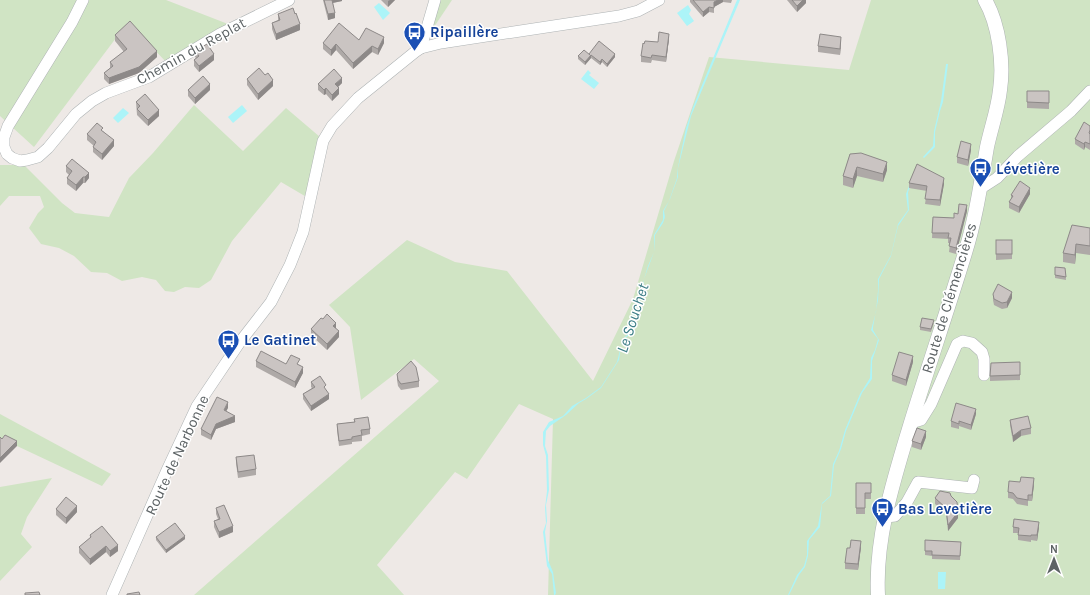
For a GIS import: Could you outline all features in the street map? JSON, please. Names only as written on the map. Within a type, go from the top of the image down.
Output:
[{"type":"street","name":"Chemin du Replat","points":[[83,0],[72,22],[8,126],[4,137],[4,147],[12,158],[20,161],[38,157],[48,148],[76,114],[92,101],[106,93],[149,78],[220,34],[288,0]]},
{"type":"street","points":[[421,48],[435,0]]},
{"type":"street","name":"Route de Narbonne","points":[[112,595],[197,406],[236,348],[271,302],[290,265],[303,232],[323,141],[332,126],[358,98],[421,48],[441,43],[619,16],[638,11],[659,0]]},
{"type":"street","name":"Route de Clémencières","points":[[878,595],[877,579],[881,544],[895,479],[932,352],[966,252],[984,170],[987,147],[1000,92],[1002,78],[996,30],[991,10],[985,0]]},
{"type":"street","points":[[980,189],[997,178],[1018,156],[1071,111],[1090,91]]},
{"type":"street","points":[[984,170],[997,178]]},
{"type":"street","points":[[911,423],[921,420],[931,404],[957,344],[963,341],[972,343],[982,352],[984,359],[984,375]]},
{"type":"street","points":[[886,517],[896,516],[907,502],[918,482],[972,488],[974,480]]},
{"type":"green space","points":[[0,0],[166,0],[228,24],[168,64],[128,22],[34,147],[0,116]]},
{"type":"green space","points":[[431,0],[452,0],[424,42]]},
{"type":"green space","points":[[871,0],[1090,0],[1090,595],[548,595],[553,419],[519,404],[467,479],[455,472],[377,565],[404,595],[194,595],[439,381],[414,359],[361,400],[350,327],[329,305],[407,240],[455,262],[507,271],[593,381],[633,299],[674,161],[709,57],[849,70]]},
{"type":"green space","points":[[194,105],[243,151],[286,108],[327,143],[315,202],[281,182],[232,241],[211,280],[199,288],[185,287],[174,292],[165,291],[156,280],[142,277],[122,281],[107,273],[91,272],[74,256],[59,248],[41,244],[29,228],[38,213],[44,207],[40,196],[9,196],[0,206],[0,165],[24,165],[62,203],[75,213],[109,217],[129,178],[153,153]]},
{"type":"green space","points":[[0,414],[111,474],[102,486],[0,438]]},
{"type":"green space","points":[[52,478],[27,517],[21,534],[32,547],[0,581],[0,487]]},
{"type":"water","points":[[737,0],[740,0],[691,116],[678,168],[678,177],[669,201],[677,178],[678,167],[686,128],[693,107]]},
{"type":"water","points":[[379,3],[390,13],[383,20],[374,7]]},
{"type":"water","points":[[688,5],[691,10],[689,14],[694,21],[687,26],[677,13]]},
{"type":"water","points":[[946,64],[948,64],[943,102],[935,132],[935,147],[924,158],[923,157],[933,146],[934,131],[941,101]]},
{"type":"water","points":[[588,70],[591,73],[589,75],[599,83],[594,89],[581,79]]},
{"type":"water","points":[[242,105],[247,111],[233,123],[228,117]]},
{"type":"water","points":[[123,108],[129,113],[118,123],[113,118]]},
{"type":"water","points":[[917,165],[919,166],[908,192],[909,210],[898,226],[891,256],[879,279],[878,300],[876,310],[878,279],[891,255],[898,224],[908,210],[906,194]]},
{"type":"water","points":[[669,201],[664,211],[665,217],[663,223],[655,235],[654,252],[654,235],[663,220],[663,211]]},
{"type":"water","points":[[654,252],[644,279],[648,266]]},
{"type":"water","name":"Le Souchet","points":[[644,279],[644,289],[633,317],[634,325],[630,334],[624,339],[621,345],[623,339],[629,333],[632,325],[632,316],[643,287]]},
{"type":"water","points":[[875,314],[873,330],[879,340],[872,361],[872,379],[862,393],[846,431],[841,449],[834,465],[831,496],[822,504],[820,527],[809,540],[808,556],[805,567],[788,595],[797,575],[804,566],[807,555],[807,541],[818,526],[822,503],[830,496],[833,464],[839,451],[845,430],[860,394],[870,378],[871,358],[878,339],[871,330]]},
{"type":"water","points":[[621,347],[619,360],[601,388],[579,403],[566,415],[550,426],[546,431],[545,446],[548,455],[549,490],[546,505],[547,521],[545,532],[548,560],[553,572],[556,593],[554,595],[552,574],[547,566],[543,532],[546,523],[545,508],[547,491],[546,456],[543,445],[543,432],[549,422],[563,416],[572,406],[601,387],[617,362]]},
{"type":"water","points":[[938,572],[946,572],[945,589],[938,589]]},
{"type":"building","points":[[324,0],[332,0],[335,13],[328,14]]},
{"type":"building","points":[[693,0],[718,0],[714,2],[714,8],[709,7],[703,12]]},
{"type":"building","points":[[792,0],[803,0],[797,6]]},
{"type":"building","points":[[293,8],[300,24],[276,34],[272,23],[280,20],[278,14]]},
{"type":"building","points":[[130,21],[157,51],[139,67],[109,78],[104,73],[113,66],[110,62],[127,49],[115,35]]},
{"type":"building","points":[[339,23],[359,40],[366,28],[384,37],[378,49],[372,46],[353,63],[336,44],[331,50],[323,43]]},
{"type":"building","points":[[659,32],[669,34],[666,57],[652,55],[651,58],[641,56],[643,43],[644,44],[645,41],[658,42]]},
{"type":"building","points":[[820,34],[841,37],[840,49],[818,46]]},
{"type":"building","points":[[599,41],[615,54],[607,64],[602,59],[600,62],[591,55],[585,62],[578,56],[584,50],[590,55],[589,54]]},
{"type":"building","points":[[207,44],[214,54],[199,66],[194,60],[199,56],[195,51]]},
{"type":"building","points":[[259,68],[265,75],[268,73],[273,80],[258,94],[247,79]]},
{"type":"building","points":[[334,69],[342,78],[335,84],[339,88],[332,95],[326,88],[324,90],[318,84]]},
{"type":"building","points":[[203,76],[210,84],[195,98],[188,90]]},
{"type":"building","points":[[1027,91],[1049,91],[1049,103],[1027,102]]},
{"type":"building","points":[[145,94],[159,110],[148,120],[137,109],[140,106],[136,102]]},
{"type":"building","points":[[1084,122],[1090,126],[1090,144],[1085,142],[1084,144],[1075,139]]},
{"type":"building","points":[[97,123],[103,128],[101,130],[114,140],[102,154],[93,147],[96,142],[87,134]]},
{"type":"building","points":[[961,141],[971,144],[968,160],[957,157]]},
{"type":"building","points":[[861,153],[887,162],[883,174],[857,167],[853,179],[843,176],[850,154]]},
{"type":"building","points":[[72,159],[89,173],[76,185],[67,178],[72,171],[66,166]]},
{"type":"building","points":[[917,164],[944,178],[940,200],[925,199],[927,186],[909,183]]},
{"type":"building","points":[[1020,181],[1030,188],[1019,207],[1009,202],[1013,196],[1011,195]]},
{"type":"building","points":[[959,204],[967,205],[956,248],[949,246],[951,238],[948,238],[949,233],[932,233],[933,217],[954,218],[954,213],[958,214]]},
{"type":"building","points":[[1072,225],[1090,228],[1090,246],[1076,244],[1075,255],[1063,253]]},
{"type":"building","points":[[996,240],[1012,240],[1012,254],[996,254]]},
{"type":"building","points":[[1055,267],[1065,268],[1066,277],[1055,275]]},
{"type":"building","points":[[998,284],[1012,292],[1007,302],[1002,303],[994,299],[993,294]]},
{"type":"building","points":[[327,314],[336,323],[333,326],[339,331],[327,344],[311,329]]},
{"type":"building","points":[[922,318],[934,320],[931,329],[920,327]]},
{"type":"building","points":[[261,351],[286,364],[291,355],[300,359],[297,364],[303,367],[295,382],[256,361]]},
{"type":"building","points":[[899,352],[913,356],[906,380],[892,375]]},
{"type":"building","points":[[411,361],[416,367],[419,381],[401,384],[398,380],[397,374]]},
{"type":"building","points":[[1020,362],[1020,375],[990,376],[991,363]]},
{"type":"building","points":[[320,376],[326,385],[324,387],[329,394],[311,406],[303,394],[315,387],[311,382]]},
{"type":"building","points":[[217,397],[228,402],[224,410],[235,416],[216,424],[211,435],[201,429]]},
{"type":"building","points":[[956,403],[976,409],[971,425],[959,421],[959,424],[951,421]]},
{"type":"building","points":[[1028,416],[1031,428],[1021,430],[1013,436],[1010,420]]},
{"type":"building","points":[[368,417],[370,429],[361,430],[362,435],[352,437],[352,439],[339,441],[337,424],[355,422],[354,419]]},
{"type":"building","points":[[917,428],[926,431],[921,444],[912,441]]},
{"type":"building","points":[[5,435],[17,441],[0,458],[0,437],[2,439]]},
{"type":"building","points":[[254,455],[256,469],[238,472],[236,457]]},
{"type":"building","points":[[1021,477],[1034,478],[1032,495],[1028,495],[1028,500],[1017,498],[1013,493],[1008,492],[1009,481],[1020,482]]},
{"type":"building","points":[[856,483],[871,483],[871,493],[865,493],[865,508],[856,508]]},
{"type":"building","points":[[940,491],[950,493],[957,502],[958,512],[948,525],[946,508],[935,498]]},
{"type":"building","points":[[66,497],[77,506],[66,518],[56,509]]},
{"type":"building","points":[[224,505],[233,526],[219,532],[214,521],[220,519],[216,508]]},
{"type":"building","points":[[1014,519],[1039,522],[1037,535],[1018,535],[1019,528],[1013,527]]},
{"type":"building","points":[[175,523],[185,536],[166,550],[156,537]]},
{"type":"building","points":[[102,526],[118,545],[110,551],[106,546],[90,559],[79,547],[91,537],[90,535]]},
{"type":"building","points":[[851,540],[861,541],[858,564],[845,563],[847,548],[850,548]]},
{"type":"building","points":[[925,540],[961,542],[960,556],[932,555],[932,551],[925,551]]},
{"type":"building","points":[[39,592],[40,595],[25,595],[25,593]]},
{"type":"building","points":[[139,592],[140,595],[127,595],[127,594]]},
{"type":"place","name":"Ripaillère","points":[[415,52]]},
{"type":"place","name":"Lévetière","points":[[980,188]]},
{"type":"place","name":"Le Gatinet","points":[[228,360]]},
{"type":"place","name":"Bas Levetière","points":[[883,528]]}]
